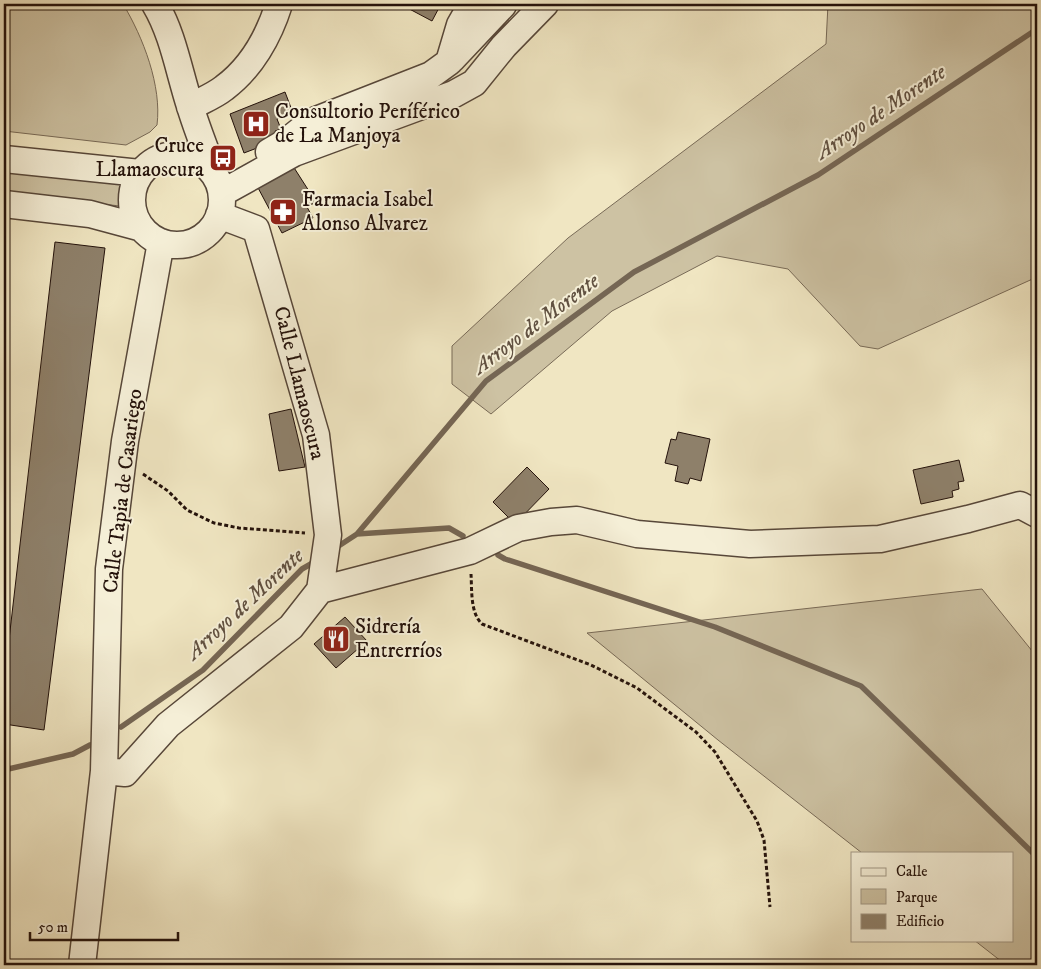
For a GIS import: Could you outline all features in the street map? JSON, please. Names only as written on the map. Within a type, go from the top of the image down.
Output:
[{"type":"street","points":[[4,204],[90,214],[178,245],[196,241],[210,231],[219,191],[190,107],[161,13],[155,4]]},
{"type":"street","points":[[168,155],[190,107],[224,89],[253,60],[274,21],[279,4]]},
{"type":"street","points":[[219,191],[294,153],[454,94],[474,83],[504,46],[545,4]]},
{"type":"street","points":[[219,191],[311,122],[430,75],[449,62],[503,5],[466,14],[449,62]]},
{"type":"street","points":[[151,235],[132,211],[132,191],[140,173],[152,161],[168,155],[186,155],[203,162],[219,191]]},
{"type":"street","points":[[4,159],[140,173]]},
{"type":"street","name":"Calle Llamaoscura","points":[[104,771],[125,772],[168,725],[291,627],[322,580],[328,537],[316,435],[256,229],[219,191]]},
{"type":"street","name":"Calle Tapia de Casariego","points":[[82,965],[104,771],[109,569],[151,235]]},
{"type":"street","points":[[322,580],[470,551],[518,528],[550,522],[578,520],[637,534],[750,544],[880,539],[1020,505],[1037,514]]},
{"type":"path","points":[[123,459],[168,491],[187,510],[214,523],[239,528],[328,537]]},
{"type":"path","points":[[470,551],[474,608],[477,620],[482,624],[591,665],[637,688],[696,732],[715,752],[757,820],[764,840],[770,907]]},
{"type":"green space","points":[[4,4],[123,4],[144,47],[154,78],[157,94],[157,125],[150,132],[126,145],[4,131]]},
{"type":"green space","points":[[828,4],[1037,4],[1037,277],[878,349],[860,346],[788,269],[717,256],[612,311],[491,414],[452,384],[452,346],[568,238],[826,44]]},
{"type":"green space","points":[[4,169],[122,183],[120,206],[4,193]]},
{"type":"green space","points":[[982,589],[1037,657],[1037,965],[1006,965],[977,942],[1014,942],[1014,852],[861,852],[718,740],[587,633]]},
{"type":"building","points":[[400,4],[441,4],[432,21]]},
{"type":"building","name":"Consultorio Períférico de La Manjoya","points":[[285,92],[293,113],[277,119],[281,129],[275,131],[278,140],[244,153],[230,114]]},
{"type":"building","points":[[291,163],[316,202],[307,207],[313,218],[282,233],[256,184]]},
{"type":"building","points":[[55,242],[105,248],[44,730],[4,724],[4,683]]},
{"type":"building","points":[[291,409],[305,467],[279,471],[269,414]]},
{"type":"building","points":[[678,432],[710,439],[701,481],[690,478],[688,484],[675,481],[678,466],[665,463],[671,439],[676,440]]},
{"type":"building","points":[[959,460],[964,481],[958,482],[959,489],[952,491],[953,497],[921,504],[913,470]]},
{"type":"building","points":[[527,467],[549,489],[515,524],[493,502]]},
{"type":"building","points":[[345,617],[367,641],[336,668],[314,644]]},
{"type":"waterway","name":"Arroyo de Morente","points":[[334,549],[357,534],[486,381],[634,272],[818,175],[1037,29]]},
{"type":"waterway","points":[[357,534],[449,528],[463,536]]},
{"type":"waterway","points":[[498,555],[505,559],[715,627],[861,686],[1037,857]]},
{"type":"waterway","name":"Arroyo de Morente","points":[[121,727],[203,670],[302,569],[316,561]]},
{"type":"waterway","name":"Arroyo de Morente","points":[[4,770],[73,754],[90,745]]},
{"type":"place","name":"Consultorio Períférico de La Manjoya","points":[[256,124]]},
{"type":"place","name":"Cruce Llamaoscura","points":[[223,158]]},
{"type":"place","name":"Farmacia Isabel Alonso Alvarez","points":[[283,212]]},
{"type":"place","name":"Sidrería Entrerríos","points":[[336,639]]}]
